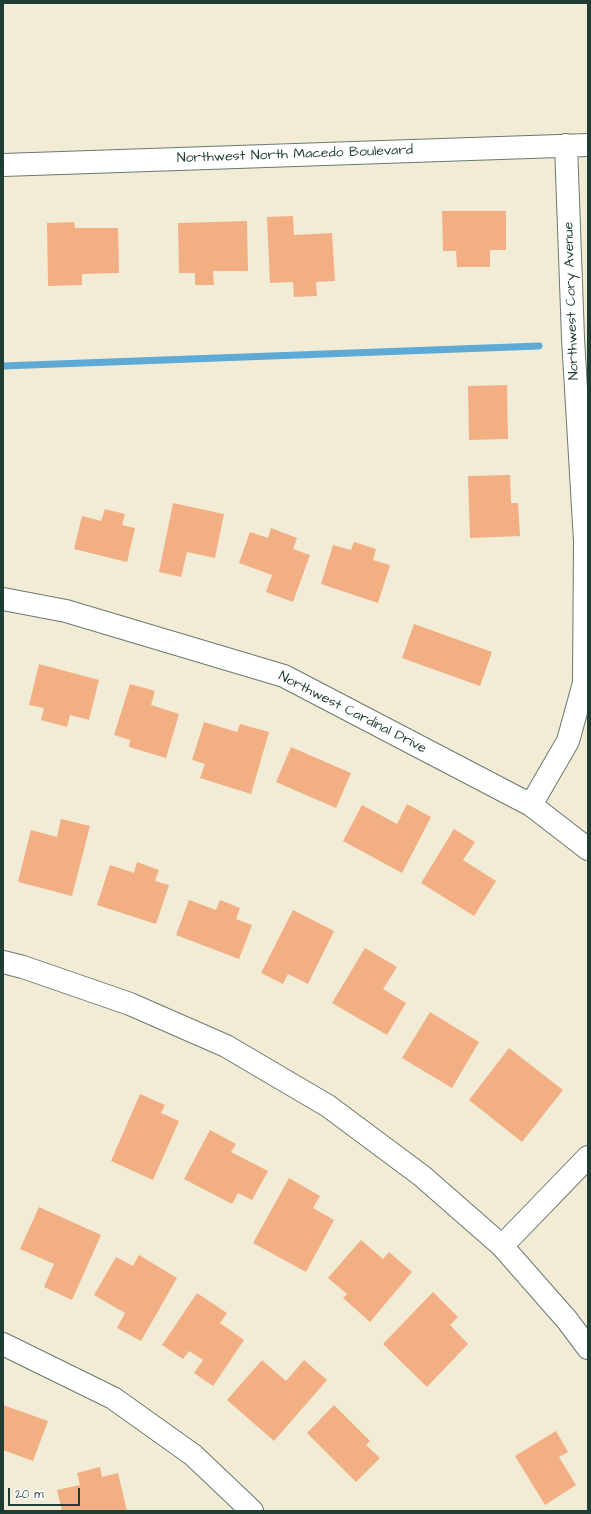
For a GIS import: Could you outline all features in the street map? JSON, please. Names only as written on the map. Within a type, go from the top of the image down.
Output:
[{"type":"street","name":"Northwest Cory Avenue","points":[[531,805],[568,741],[584,683],[586,541],[573,338],[566,145]]},
{"type":"street","name":"Northwest North Macedo Boulevard","points":[[3,165],[588,145]]},
{"type":"street","name":"Northwest Cardinal Drive","points":[[3,599],[66,611],[284,676],[531,805],[588,849]]},
{"type":"street","points":[[3,962],[23,967],[130,1004],[226,1046],[328,1106],[422,1176],[502,1246],[567,1320],[588,1348]]},
{"type":"street","points":[[502,1246],[588,1157]]},
{"type":"street","points":[[3,1344],[113,1398],[193,1455],[252,1511]]},
{"type":"building","points":[[442,211],[506,211],[506,250],[490,250],[490,267],[457,267],[456,251],[443,251]]},
{"type":"building","points":[[293,216],[294,235],[332,233],[335,281],[316,282],[317,296],[294,297],[293,282],[270,283],[267,217]]},
{"type":"building","points":[[247,221],[248,271],[213,271],[214,285],[195,285],[195,273],[179,273],[178,223]]},
{"type":"building","points":[[74,222],[75,228],[118,228],[119,273],[82,274],[82,285],[48,286],[47,223]]},
{"type":"building","points":[[507,385],[508,439],[469,440],[468,386]]},
{"type":"building","points":[[510,475],[511,503],[518,503],[520,536],[470,538],[468,476]]},
{"type":"building","points":[[173,503],[224,514],[215,558],[187,552],[181,577],[159,572]]},
{"type":"building","points":[[105,509],[125,514],[122,525],[135,528],[127,562],[74,549],[82,516],[101,521]]},
{"type":"building","points":[[271,528],[297,538],[293,549],[310,555],[293,602],[266,592],[272,575],[239,563],[250,532],[268,538]]},
{"type":"building","points":[[354,542],[376,549],[373,560],[390,565],[378,603],[321,584],[333,545],[351,550]]},
{"type":"building","points":[[414,624],[492,652],[480,686],[402,658]]},
{"type":"building","points":[[39,664],[99,680],[89,720],[70,715],[67,727],[41,720],[44,708],[29,705]]},
{"type":"building","points":[[130,684],[155,691],[151,705],[179,714],[166,758],[129,747],[130,740],[114,735]]},
{"type":"building","points":[[204,722],[237,732],[240,724],[269,732],[251,794],[200,778],[205,764],[192,760]]},
{"type":"building","points":[[291,747],[351,773],[336,808],[276,782]]},
{"type":"building","points":[[407,804],[431,817],[402,873],[343,841],[362,805],[397,824]]},
{"type":"building","points":[[61,819],[90,826],[72,896],[18,882],[31,830],[57,837]]},
{"type":"building","points":[[454,829],[475,842],[463,860],[496,881],[474,916],[421,883]]},
{"type":"building","points":[[137,862],[159,870],[155,881],[169,885],[156,924],[97,905],[110,865],[134,873]]},
{"type":"building","points":[[189,900],[216,910],[220,900],[240,908],[236,919],[252,925],[239,959],[176,935]]},
{"type":"building","points":[[293,910],[334,931],[308,984],[288,974],[283,984],[261,973]]},
{"type":"building","points":[[365,948],[397,967],[383,989],[406,1003],[387,1035],[332,1003]]},
{"type":"building","points":[[430,1012],[479,1042],[452,1088],[402,1058]]},
{"type":"building","points":[[509,1048],[563,1090],[522,1142],[469,1100]]},
{"type":"building","points":[[140,1094],[165,1105],[161,1113],[179,1121],[153,1180],[111,1161]]},
{"type":"building","points":[[210,1130],[236,1144],[231,1152],[268,1171],[252,1200],[238,1193],[232,1204],[184,1179]]},
{"type":"building","points":[[289,1178],[320,1196],[313,1208],[334,1220],[306,1272],[253,1243]]},
{"type":"building","points":[[39,1207],[101,1235],[72,1300],[44,1287],[54,1264],[20,1249]]},
{"type":"building","points":[[361,1240],[383,1259],[389,1252],[412,1272],[370,1322],[343,1298],[347,1294],[328,1278]]},
{"type":"building","points":[[139,1255],[177,1278],[141,1341],[117,1328],[125,1313],[94,1295],[116,1257],[133,1266]]},
{"type":"building","points":[[433,1292],[458,1317],[450,1325],[468,1344],[427,1387],[383,1344]]},
{"type":"building","points":[[197,1293],[227,1313],[220,1323],[244,1340],[213,1386],[194,1373],[203,1360],[189,1351],[183,1359],[162,1345]]},
{"type":"building","points":[[262,1360],[286,1381],[304,1360],[327,1380],[274,1441],[227,1400]]},
{"type":"building","points":[[3,1405],[48,1421],[33,1461],[3,1450]]},
{"type":"building","points":[[334,1405],[370,1441],[366,1445],[380,1458],[356,1482],[307,1433]]},
{"type":"building","points":[[556,1431],[568,1452],[559,1457],[576,1485],[545,1505],[515,1456]]},
{"type":"building","points":[[100,1467],[102,1477],[118,1473],[127,1511],[62,1511],[57,1490],[80,1485],[77,1473]]},
{"type":"waterway","points":[[3,366],[539,346]]}]
